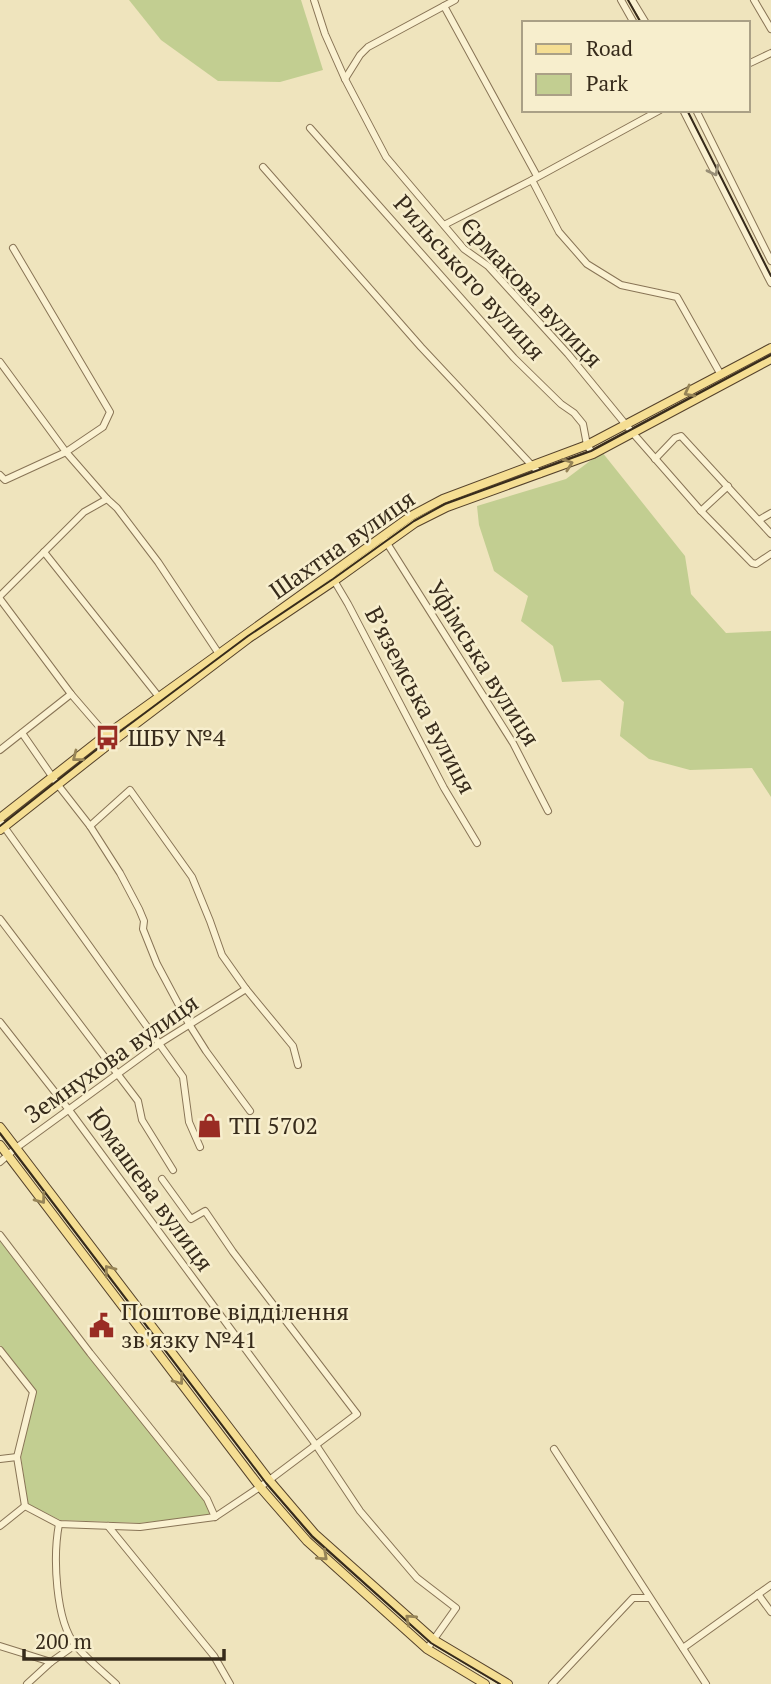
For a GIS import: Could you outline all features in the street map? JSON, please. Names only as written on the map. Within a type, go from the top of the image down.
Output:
[{"type":"main road","name":"Шахтна вулиця","points":[[385,540],[411,516],[443,499],[587,445],[771,348]]},
{"type":"main road","name":"Шахтна вулиця","points":[[1,824],[52,776],[385,540],[446,507],[593,454],[771,359]]},
{"type":"main road","name":"Шахтна вулиця","points":[[1,824],[58,785],[159,697],[221,656]]},
{"type":"main road","points":[[0,1127],[269,1480],[315,1534],[433,1640],[508,1684]]},
{"type":"main road","points":[[0,1145],[260,1487],[307,1541],[427,1649],[485,1684]]},
{"type":"street","name":"Єрмакова вулиця","points":[[314,0],[325,34],[345,79],[386,157],[464,249],[488,265],[568,354],[626,426],[701,511],[752,563],[756,565],[771,554]]},
{"type":"street","points":[[345,79],[368,47],[455,0]]},
{"type":"street","points":[[621,0],[633,21]]},
{"type":"street","points":[[632,0],[645,21]]},
{"type":"street","points":[[754,0],[771,29]]},
{"type":"street","points":[[444,6],[535,178],[559,232],[587,264],[621,285],[677,297],[721,375]]},
{"type":"street","points":[[750,63],[771,53]]},
{"type":"street","points":[[444,225],[656,112]]},
{"type":"street","points":[[684,112],[771,283]]},
{"type":"street","points":[[697,112],[771,261]]},
{"type":"street","name":"Рильського вулиця","points":[[310,128],[514,358],[561,404],[574,413],[583,424],[587,445],[593,454]]},
{"type":"street","points":[[263,167],[421,347],[540,474]]},
{"type":"street","points":[[0,475],[5,480],[66,452],[103,427],[110,412],[13,248]]},
{"type":"street","points":[[0,362],[66,452],[117,508],[158,562],[221,656]]},
{"type":"street","points":[[655,459],[675,438],[681,436],[771,534]]},
{"type":"street","points":[[701,511],[728,486]]},
{"type":"street","points":[[107,499],[84,512],[0,597],[71,694],[109,738]]},
{"type":"street","points":[[758,520],[771,513]]},
{"type":"street","name":"Уфімська вулиця","points":[[385,540],[513,743],[548,811]]},
{"type":"street","points":[[44,552],[159,697]]},
{"type":"street","name":"В’яземська вулиця","points":[[332,578],[444,788],[477,843]]},
{"type":"street","points":[[0,750],[71,694]]},
{"type":"street","points":[[22,733],[90,826],[120,873],[144,920],[143,929],[157,964],[206,1051],[250,1111]]},
{"type":"street","points":[[90,826],[130,790],[192,877],[222,955],[293,1046],[298,1065]]},
{"type":"street","points":[[1,824],[183,1077],[188,1122],[200,1147]]},
{"type":"street","name":"Юмашева вулиця","points":[[0,919],[138,1101],[142,1120],[173,1170]]},
{"type":"street","name":"Земнухова вулиця","points":[[0,1162],[160,1043],[246,989]]},
{"type":"street","name":"Юмашева вулиця","points":[[0,1022],[69,1110],[316,1445],[360,1511],[417,1578],[456,1608],[427,1649]]},
{"type":"street","points":[[25,1506],[59,1524],[140,1527],[215,1517],[260,1487],[357,1414],[233,1252],[205,1211],[191,1219],[162,1179]]},
{"type":"street","points":[[0,1235],[95,1360],[207,1499],[215,1517]]},
{"type":"street","points":[[0,1350],[33,1392],[17,1457],[25,1506]]},
{"type":"street","points":[[554,1449],[706,1684]]},
{"type":"street","points":[[0,1459],[17,1457]]},
{"type":"street","points":[[0,1525],[25,1506]]},
{"type":"street","points":[[59,1524],[56,1544],[57,1583],[63,1622],[75,1645],[116,1684]]},
{"type":"street","points":[[108,1526],[214,1656],[230,1684]]},
{"type":"street","points":[[683,1648],[771,1585]]},
{"type":"street","points":[[758,1594],[771,1612]]},
{"type":"street","points":[[552,1684],[633,1598],[649,1598]]},
{"type":"street","points":[[27,1684],[75,1645]]},
{"type":"street","points":[[0,1646],[51,1662]]},
{"type":"green space","points":[[129,0],[301,0],[323,70],[280,82],[218,81],[161,40]]},
{"type":"green space","points":[[602,452],[685,556],[691,594],[726,633],[771,631],[771,797],[752,768],[690,770],[649,759],[620,736],[624,702],[600,680],[562,682],[553,646],[521,621],[528,596],[494,571],[479,525],[477,506],[566,479]]},
{"type":"green space","points":[[0,1241],[87,1355],[204,1500],[210,1515],[140,1523],[60,1520],[28,1504],[21,1457],[36,1391],[0,1345]]},
{"type":"tram line","points":[[628,0],[640,21]]},
{"type":"tram line","points":[[688,112],[771,276]]},
{"type":"tram line","points":[[0,826],[110,739],[248,636],[414,521],[445,504],[591,451],[771,355]]},
{"type":"tram line","points":[[0,1133],[266,1483],[312,1536],[431,1643],[500,1684]]},
{"type":"place","name":"ШБУ №4","points":[[108,737]]},
{"type":"place","name":"ТП 5702","points":[[209,1125]]},
{"type":"place","name":"Поштове відділення зв'язку №41","points":[[101,1325]]}]
